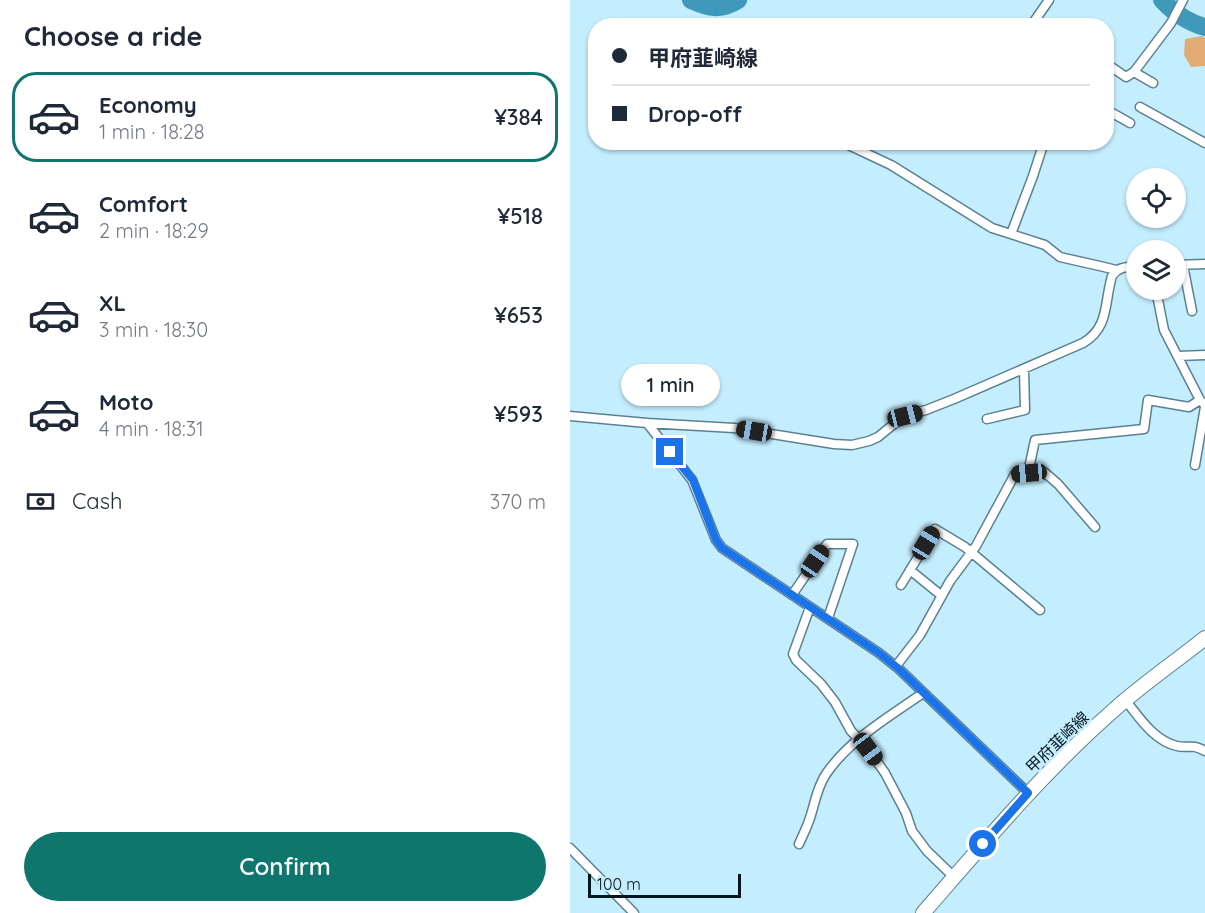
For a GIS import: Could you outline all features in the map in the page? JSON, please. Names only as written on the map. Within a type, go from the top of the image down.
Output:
[{"type":"main road","name":"甲府韮崎線","points":[[922,913],[1028,793],[1078,743],[1205,638]]},
{"type":"street","points":[[1037,18],[1050,0]]},
{"type":"street","points":[[1114,69],[1126,77],[1134,72],[1171,23],[1179,3]]},
{"type":"street","points":[[1134,72],[1153,83]]},
{"type":"street","points":[[1140,107],[1205,143]]},
{"type":"street","points":[[1114,114],[1130,123]]},
{"type":"street","points":[[859,150],[891,165],[992,228],[1045,245],[1060,257],[1116,270],[1126,267]]},
{"type":"street","points":[[1011,234],[1041,150]]},
{"type":"street","points":[[1186,265],[1205,264]]},
{"type":"street","points":[[570,416],[734,428],[834,444],[852,445],[869,441],[878,437],[905,416],[935,406],[1093,338],[1104,319],[1109,285],[1116,270]]},
{"type":"street","points":[[1186,290],[1192,311]]},
{"type":"street","points":[[1158,300],[1164,330],[1203,404],[1195,465]]},
{"type":"street","points":[[1178,356],[1205,355]]},
{"type":"street","points":[[987,419],[1025,410],[1024,369]]},
{"type":"street","points":[[1029,473],[1035,440],[1144,429],[1148,400],[1189,407],[1203,404]]},
{"type":"street","points":[[647,423],[693,480],[716,540],[722,548],[896,666],[1028,793]]},
{"type":"street","points":[[896,666],[920,635],[950,581],[976,546],[1015,474],[1044,472],[1058,484],[1095,526]]},
{"type":"street","points":[[902,585],[935,529],[965,547],[1040,610]]},
{"type":"street","points":[[792,595],[826,544],[853,544],[828,618]]},
{"type":"street","points":[[910,570],[942,596]]},
{"type":"street","points":[[810,606],[793,654],[796,660],[821,684],[835,702],[851,731],[885,773],[906,813],[912,831],[927,851],[954,877]]},
{"type":"street","points":[[799,844],[818,789],[838,759],[858,739],[923,693]]},
{"type":"street","points":[[1126,701],[1148,729],[1168,743],[1179,747],[1198,747],[1205,751]]},
{"type":"street","points":[[570,848],[634,913]]},
{"type":"shaded area","points":[[1202,36],[1205,38],[1205,66],[1191,67],[1184,55],[1185,39]]},
{"type":"waterway","points":[[691,0],[715,7],[726,6],[738,0]]},
{"type":"waterway","points":[[1162,0],[1171,9],[1193,23],[1205,27]]},
{"type":"route","points":[[670,452],[693,480],[716,540],[722,548],[879,653],[899,669],[1028,793],[983,844]]}]
